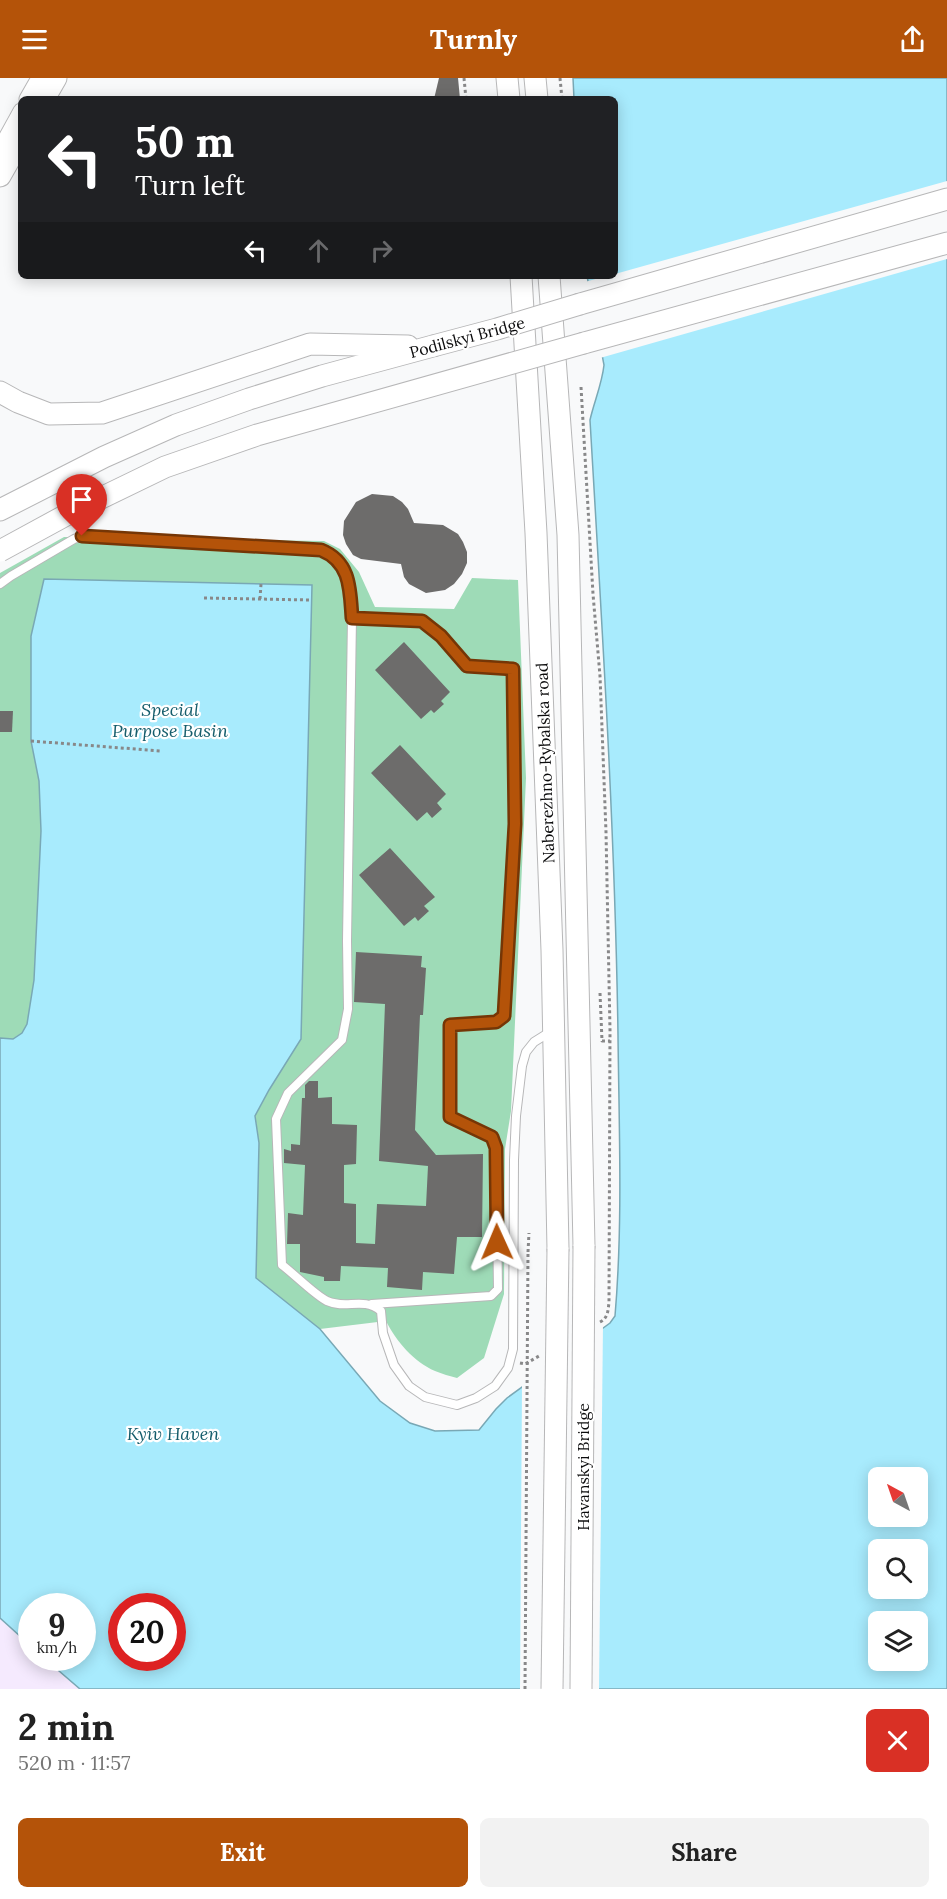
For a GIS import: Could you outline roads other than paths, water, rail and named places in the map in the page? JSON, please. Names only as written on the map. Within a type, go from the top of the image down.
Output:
[{"type":"main road","points":[[46,96],[56,78]]},
{"type":"main road","points":[[507,78],[509,96]]},
{"type":"main road","points":[[535,78],[537,96]]},
{"type":"main road","points":[[0,176],[18,144]]},
{"type":"main road","name":"Podilskyi Bridge","points":[[0,510],[104,457],[176,425],[280,389],[496,330],[947,199]]},
{"type":"main road","points":[[0,551],[68,514],[165,467],[257,435],[947,243]]},
{"type":"main road","name":"Naberezhno-Rybalska road","points":[[521,279],[536,533],[554,1030],[558,1250]]},
{"type":"main road","name":"Naberezhno-Rybalska road","points":[[549,279],[568,535],[584,1246]]},
{"type":"main road","points":[[0,392],[49,414],[102,413],[310,344],[433,346]]},
{"type":"main road","name":"Havanskyi Bridge","points":[[581,1689],[584,1246]]},
{"type":"main road","name":"Havanskyi Bridge","points":[[552,1689],[558,1250]]},
{"type":"street","points":[[29,96],[39,78]]},
{"type":"street","points":[[0,149],[18,116]]},
{"type":"lane","points":[[0,584],[82,536],[321,550],[336,559],[349,585],[352,618],[348,1009],[342,1040],[288,1093],[276,1119],[282,1264],[326,1301],[342,1305],[491,1296],[498,1289],[496,1148],[492,1137],[450,1117],[450,1025],[496,1022],[504,1016],[515,824],[513,669],[467,666],[441,636],[422,621],[352,618]]},
{"type":"lane","points":[[372,1304],[381,1311],[382,1334],[394,1365],[409,1386],[425,1397],[457,1405],[490,1390],[503,1377],[513,1349],[516,1116],[522,1066],[526,1052],[534,1042],[554,1030]]},
{"type":"water","points":[[573,78],[947,78],[947,1689],[80,1689],[59,1671],[96,1671],[96,1593],[18,1593],[18,1634],[0,1618],[0,1038],[13,1039],[22,1033],[27,1024],[34,980],[41,831],[39,781],[31,741],[31,636],[44,579],[312,585],[301,1039],[255,1116],[259,1143],[256,1278],[320,1329],[380,1401],[410,1423],[435,1431],[479,1430],[507,1398],[610,1323],[615,1316],[620,1176],[614,881],[590,420],[604,365],[588,279],[618,279],[618,96],[574,96]]},
{"type":"water label","name":"Special Purpose Basin","points":[[170,720]]},
{"type":"water label","name":"Kyiv Haven","points":[[173,1434]]}]
